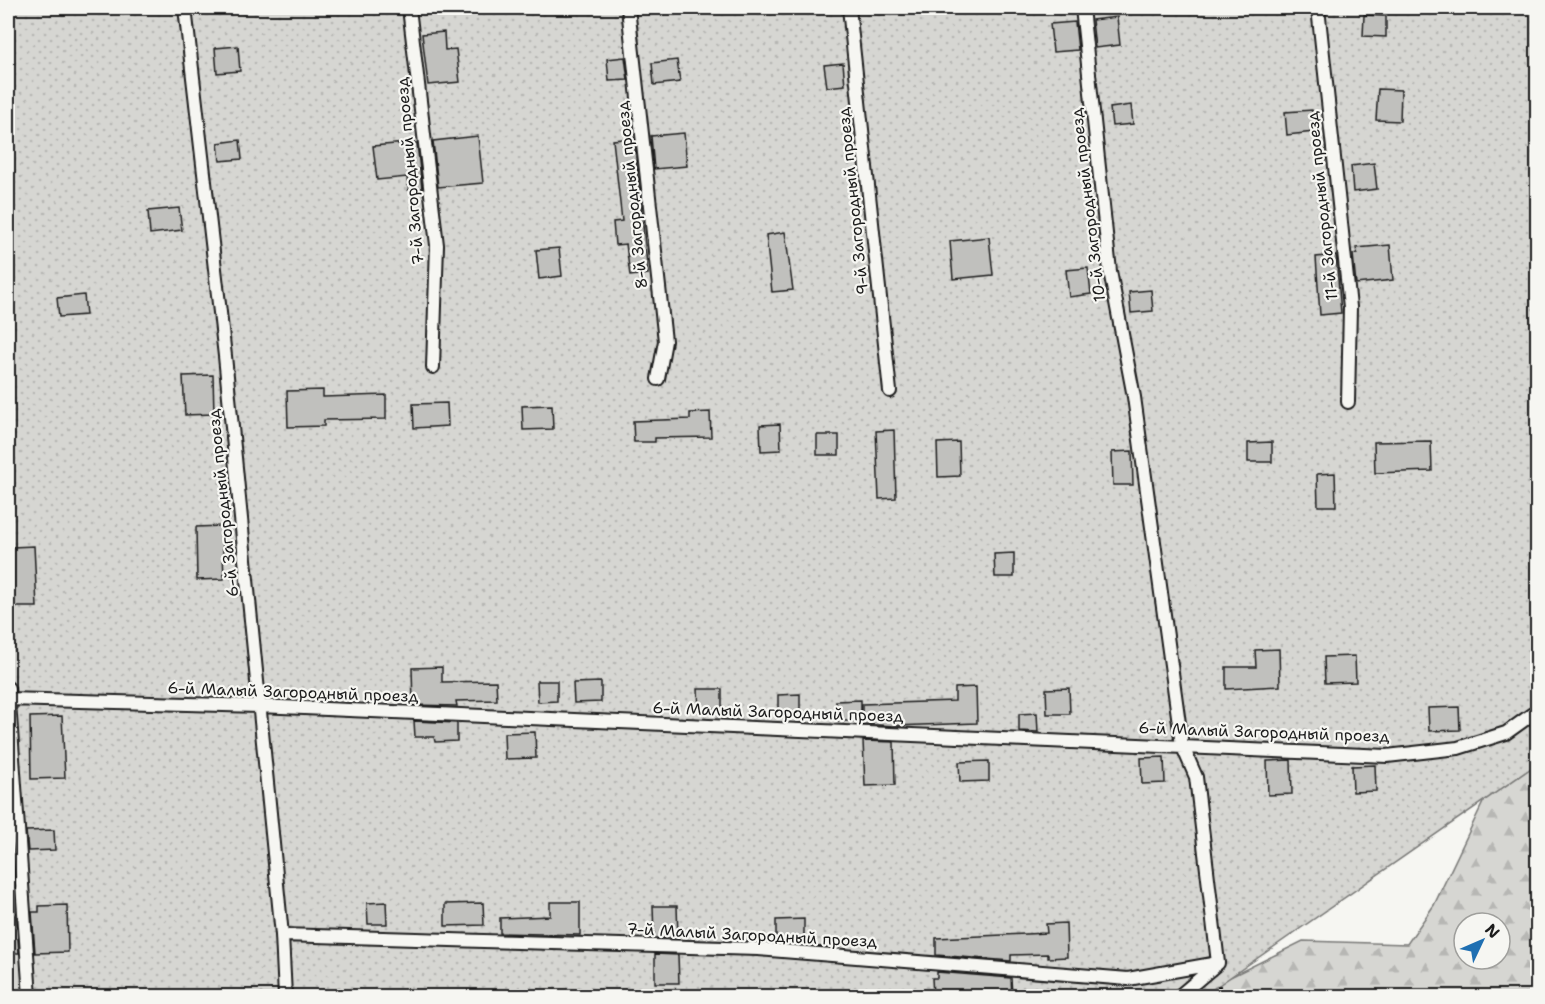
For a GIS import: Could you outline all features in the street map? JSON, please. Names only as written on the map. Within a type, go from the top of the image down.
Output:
[{"type":"lane","name":"6-й Загородный проезд","points":[[185,8],[225,356],[282,935],[285,996]]},
{"type":"lane","name":"7-й Загородный проезд","points":[[410,8],[437,245],[433,367]]},
{"type":"lane","name":"8-й Загородный проезд","points":[[628,8],[665,340],[658,379]]},
{"type":"lane","name":"9-й Загородный проезд","points":[[849,8],[890,391]]},
{"type":"lane","name":"10-й Загородный проезд","points":[[1082,8],[1110,271],[1134,397],[1182,745],[1196,777],[1218,963]]},
{"type":"lane","name":"11-й Загородный проезд","points":[[1318,8],[1350,307],[1348,402]]},
{"type":"lane","points":[[8,688],[30,996]]},
{"type":"lane","name":"6-й Малый Загородный проезд","points":[[8,699],[259,706],[1182,745],[1387,756],[1458,748],[1506,733],[1538,710]]},
{"type":"lane","name":"7-й Малый Загородный проезд","points":[[282,935],[758,949],[1128,979],[1218,963]]},
{"type":"lane","points":[[1179,996],[1218,963]]},
{"type":"green space","points":[[8,8],[1537,8],[1537,764],[1203,996],[8,996]]},
{"type":"green space","points":[[1537,736],[1537,996],[1192,996],[1303,941],[1407,944],[1434,905],[1499,769]]},
{"type":"building","points":[[1364,15],[1386,16],[1386,37],[1363,36]]},
{"type":"building","points":[[1117,17],[1120,45],[1095,48],[1092,20]]},
{"type":"building","points":[[1075,22],[1078,50],[1053,52],[1050,24]]},
{"type":"building","points":[[444,32],[445,50],[456,49],[460,82],[428,85],[422,34]]},
{"type":"building","points":[[238,46],[240,71],[217,73],[215,48]]},
{"type":"building","points":[[625,57],[628,80],[609,81],[607,59]]},
{"type":"building","points":[[677,60],[680,82],[654,85],[652,63]]},
{"type":"building","points":[[843,63],[845,85],[827,87],[824,65]]},
{"type":"building","points":[[1378,89],[1401,90],[1400,121],[1376,120]]},
{"type":"building","points":[[1131,105],[1133,124],[1112,126],[1110,108]]},
{"type":"building","points":[[1312,110],[1314,132],[1287,135],[1285,112]]},
{"type":"building","points":[[684,133],[687,166],[654,169],[651,136]]},
{"type":"building","points":[[478,136],[483,183],[438,187],[433,141]]},
{"type":"building","points":[[634,138],[648,274],[630,276],[626,244],[615,245],[613,222],[622,221],[613,140]]},
{"type":"building","points":[[240,140],[242,159],[220,161],[218,143]]},
{"type":"building","points":[[417,143],[422,189],[408,190],[407,177],[377,180],[373,146]]},
{"type":"building","points":[[1374,163],[1377,189],[1353,192],[1351,166]]},
{"type":"building","points":[[179,208],[182,230],[150,234],[148,211]]},
{"type":"building","points":[[785,232],[793,290],[772,292],[766,235]]},
{"type":"building","points":[[989,237],[993,275],[953,279],[950,241]]},
{"type":"building","points":[[1390,245],[1393,280],[1356,284],[1353,254],[1357,253],[1356,248]]},
{"type":"building","points":[[559,248],[562,276],[539,279],[536,250]]},
{"type":"building","points":[[1336,255],[1341,313],[1320,315],[1316,257]]},
{"type":"building","points":[[1088,268],[1091,294],[1069,297],[1066,270]]},
{"type":"building","points":[[1151,290],[1153,311],[1131,313],[1129,292]]},
{"type":"building","points":[[84,295],[86,315],[59,317],[57,298]]},
{"type":"building","points":[[213,375],[214,414],[185,415],[183,376]]},
{"type":"building","points":[[323,390],[323,397],[386,395],[386,419],[324,420],[324,426],[288,427],[287,391]]},
{"type":"building","points":[[447,403],[448,426],[414,428],[413,404]]},
{"type":"building","points":[[552,405],[553,429],[523,430],[522,406]]},
{"type":"building","points":[[710,412],[711,437],[655,438],[655,442],[634,442],[633,421],[690,419],[690,413]]},
{"type":"building","points":[[780,424],[781,450],[761,451],[760,425]]},
{"type":"building","points":[[894,430],[896,498],[879,499],[876,431]]},
{"type":"building","points":[[817,435],[839,435],[839,455],[817,455]]},
{"type":"building","points":[[1431,441],[1432,471],[1375,473],[1374,442]]},
{"type":"building","points":[[959,442],[960,476],[938,477],[937,443]]},
{"type":"building","points":[[1272,442],[1272,462],[1248,462],[1248,443]]},
{"type":"building","points":[[1132,451],[1133,485],[1113,485],[1112,452]]},
{"type":"building","points":[[1335,473],[1336,506],[1318,506],[1317,474]]},
{"type":"building","points":[[222,526],[224,579],[197,580],[196,527]]},
{"type":"building","points":[[34,546],[37,607],[14,607],[12,547]]},
{"type":"building","points":[[1014,553],[1014,577],[995,577],[994,554]]},
{"type":"building","points":[[1279,649],[1280,686],[1226,689],[1226,667],[1256,667],[1255,650]]},
{"type":"building","points":[[1355,656],[1356,682],[1325,683],[1324,657]]},
{"type":"building","points":[[442,667],[442,682],[496,681],[497,700],[456,701],[457,706],[413,705],[412,668]]},
{"type":"building","points":[[537,681],[557,681],[557,701],[538,702]]},
{"type":"building","points":[[601,682],[601,702],[574,703],[573,683]]},
{"type":"building","points":[[976,687],[977,723],[894,726],[862,724],[862,704],[955,701],[955,688]]},
{"type":"building","points":[[1069,688],[1070,714],[1047,714],[1046,689]]},
{"type":"building","points":[[698,689],[722,689],[722,708],[699,709]]},
{"type":"building","points":[[800,694],[800,716],[778,717],[778,695]]},
{"type":"building","points":[[861,700],[861,721],[837,721],[836,701]]},
{"type":"building","points":[[1459,707],[1460,730],[1429,731],[1428,708]]},
{"type":"building","points":[[1037,713],[1038,732],[1019,731],[1019,714]]},
{"type":"building","points":[[62,716],[65,778],[31,779],[30,717]]},
{"type":"building","points":[[414,721],[457,723],[457,741],[435,742],[434,737],[415,737]]},
{"type":"building","points":[[535,732],[536,758],[505,759],[504,733]]},
{"type":"building","points":[[863,741],[894,742],[895,785],[865,786]]},
{"type":"building","points":[[1164,757],[1165,783],[1142,784],[1141,758]]},
{"type":"building","points":[[1291,760],[1292,794],[1268,795],[1267,761]]},
{"type":"building","points":[[989,761],[989,781],[960,782],[959,762]]},
{"type":"building","points":[[1375,765],[1376,791],[1353,792],[1352,766]]},
{"type":"building","points":[[54,830],[55,850],[28,851],[26,831]]},
{"type":"building","points":[[386,902],[387,924],[368,924],[367,903]]},
{"type":"building","points":[[550,902],[580,902],[580,935],[500,933],[500,918],[550,916]]},
{"type":"building","points":[[483,903],[484,925],[445,926],[445,904]]},
{"type":"building","points":[[67,905],[68,952],[35,953],[32,912],[39,912],[39,906]]},
{"type":"building","points":[[653,906],[677,906],[678,938],[654,938]]},
{"type":"building","points":[[16,913],[19,953],[8,953],[8,914]]},
{"type":"building","points":[[804,919],[804,942],[776,942],[776,920]]},
{"type":"building","points":[[1066,923],[1067,957],[1048,958],[1048,954],[1011,955],[1011,961],[936,955],[936,938],[1047,933],[1046,924]]},
{"type":"building","points":[[655,954],[678,955],[679,983],[655,983]]},
{"type":"building","points":[[937,972],[1011,978],[1012,996],[933,996],[932,978],[937,978]]}]
